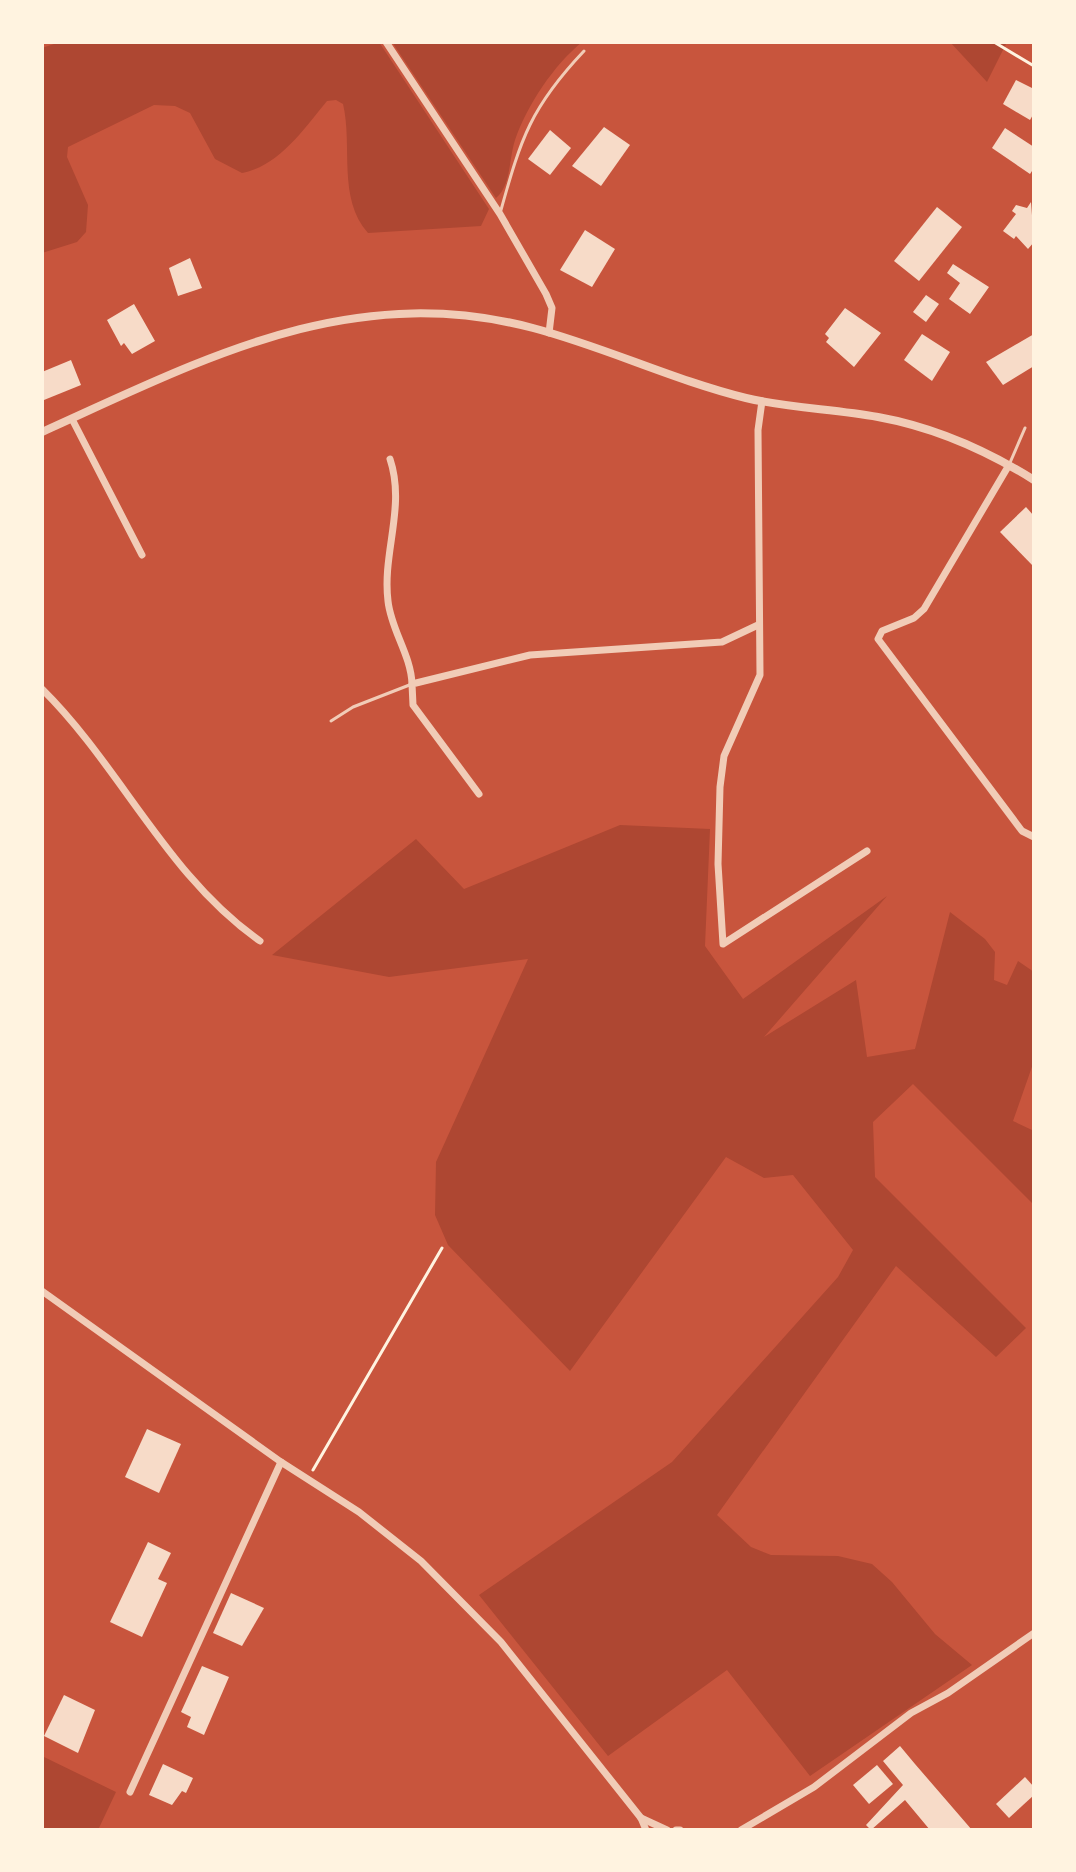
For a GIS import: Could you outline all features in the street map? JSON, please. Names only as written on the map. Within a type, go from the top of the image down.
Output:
[{"type":"street","points":[[386,42],[500,214],[552,308],[549,333]]},
{"type":"street","points":[[42,432],[229,349],[310,324],[402,312],[448,313],[549,333],[697,384],[762,401],[907,423],[962,442],[1034,480]]},
{"type":"street","points":[[762,401],[758,430],[760,675],[724,756],[718,864],[723,944],[867,851]]},
{"type":"street","points":[[72,419],[142,555]]},
{"type":"street","points":[[390,459],[398,482],[387,596],[412,670],[413,705],[479,794]]},
{"type":"street","points":[[1009,465],[924,609],[914,618],[882,631],[878,639],[1022,831],[1034,837]]},
{"type":"street","points":[[412,684],[530,655],[722,642],[758,625]]},
{"type":"street","points":[[42,689],[84,734],[133,806],[194,880],[231,921],[260,941]]},
{"type":"street","points":[[42,1291],[281,1462],[387,1532],[501,1642],[641,1818],[646,1830]]},
{"type":"street","points":[[130,1792],[281,1462]]},
{"type":"street","points":[[741,1830],[814,1787],[911,1713],[948,1693],[1034,1633]]},
{"type":"street","points":[[641,1818],[667,1830]]},
{"type":"lane","points":[[500,214],[528,123],[551,86],[584,51]]},
{"type":"lane","points":[[1009,465],[1025,428]]},
{"type":"lane","points":[[331,721],[353,707],[412,684]]},
{"type":"path","points":[[994,42],[1034,66]]},
{"type":"path","points":[[308,1479],[442,1248]]},
{"type":"shaded area","points":[[60,42],[379,42],[489,209],[481,226],[368,233],[352,204],[343,104],[336,100],[327,101],[279,155],[242,173],[215,159],[190,113],[175,106],[154,105],[68,147],[67,157],[88,205],[86,232],[77,242],[42,253],[42,48]]},
{"type":"shaded area","points":[[392,42],[582,42],[542,86],[527,113],[515,140],[504,186],[496,198]]},
{"type":"shaded area","points":[[950,42],[1007,42],[987,82]]},
{"type":"shaded area","points":[[620,825],[710,829],[705,946],[743,999],[887,896],[764,1037],[856,980],[867,1057],[915,1049],[950,912],[985,939],[995,952],[994,980],[1007,985],[1018,961],[1034,972],[1034,1061],[1013,1121],[1032,1130],[1034,1126],[1034,1205],[913,1084],[873,1122],[875,1177],[1026,1328],[996,1357],[896,1266],[717,1515],[751,1547],[771,1555],[838,1556],[872,1564],[892,1582],[935,1634],[972,1665],[810,1776],[727,1670],[608,1756],[479,1595],[672,1462],[838,1277],[853,1250],[793,1175],[764,1178],[726,1157],[570,1371],[448,1245],[435,1215],[436,1162],[528,959],[389,977],[272,955],[416,839],[464,889]]},
{"type":"shaded area","points":[[42,1756],[116,1792],[98,1830],[42,1830]]},
{"type":"building","points":[[1016,80],[1034,89],[1034,113],[1030,120],[1003,104]]},
{"type":"building","points":[[604,127],[630,145],[601,186],[572,166]]},
{"type":"building","points":[[1005,128],[1034,147],[1034,168],[1030,174],[992,148]]},
{"type":"building","points":[[550,130],[571,148],[550,175],[528,159]]},
{"type":"building","points":[[1031,202],[1034,242],[1028,249],[1016,236],[1014,239],[1003,231],[1016,214],[1012,211],[1016,205],[1027,208]]},
{"type":"building","points":[[937,207],[962,227],[919,281],[894,261]]},
{"type":"building","points":[[585,230],[615,249],[592,287],[560,270]]},
{"type":"building","points":[[190,258],[202,288],[178,296],[169,268]]},
{"type":"building","points":[[953,264],[989,287],[970,314],[949,299],[960,283],[947,273]]},
{"type":"building","points":[[926,295],[939,304],[926,322],[913,312]]},
{"type":"building","points":[[134,304],[155,341],[132,354],[124,343],[121,346],[107,320]]},
{"type":"building","points":[[845,308],[881,333],[854,367],[826,342],[829,338],[825,334]]},
{"type":"building","points":[[922,334],[950,352],[932,381],[904,360]]},
{"type":"building","points":[[1034,334],[1034,366],[1003,385],[986,362]]},
{"type":"building","points":[[71,360],[81,385],[44,400],[42,372]]},
{"type":"building","points":[[1026,507],[1034,516],[1034,567],[1000,532]]},
{"type":"building","points":[[147,1429],[181,1444],[159,1493],[125,1477]]},
{"type":"building","points":[[148,1542],[171,1553],[158,1579],[167,1583],[142,1637],[110,1622]]},
{"type":"building","points":[[231,1593],[264,1608],[242,1646],[213,1633]]},
{"type":"building","points":[[202,1666],[229,1677],[204,1735],[187,1727],[191,1717],[181,1712]]},
{"type":"building","points":[[64,1695],[95,1710],[78,1753],[44,1736]]},
{"type":"building","points":[[900,1746],[972,1830],[930,1830],[905,1800],[871,1830],[866,1825],[903,1785],[883,1761]]},
{"type":"building","points":[[163,1764],[193,1778],[186,1793],[182,1791],[172,1805],[149,1795]]},
{"type":"building","points":[[877,1765],[893,1784],[869,1804],[853,1785]]},
{"type":"building","points":[[1025,1777],[1034,1787],[1034,1795],[1009,1818],[996,1804]]}]
